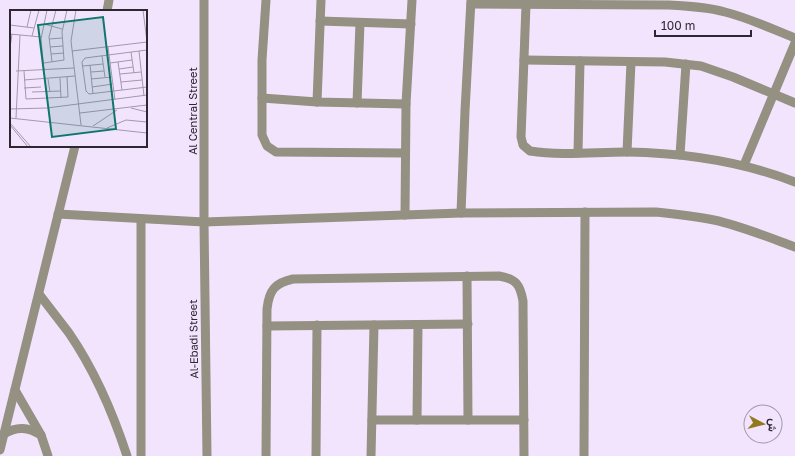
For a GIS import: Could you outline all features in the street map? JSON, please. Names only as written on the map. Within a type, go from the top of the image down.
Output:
[{"type":"street","points":[[107,10],[109,0]]},
{"type":"street","name":"Al Central Street","points":[[204,0],[204,222]]},
{"type":"street","points":[[266,0],[262,60],[262,135],[266,146],[276,152],[405,153]]},
{"type":"street","points":[[317,102],[321,0]]},
{"type":"street","points":[[404,215],[406,104],[412,0]]},
{"type":"street","points":[[461,213],[471,2],[526,5],[710,4],[724,12],[745,18],[795,38]]},
{"type":"street","points":[[526,5],[521,137],[523,145],[530,151],[680,154],[744,165],[795,182]]},
{"type":"street","points":[[320,21],[411,24]]},
{"type":"street","points":[[357,103],[360,22]]},
{"type":"street","points":[[744,165],[795,43]]},
{"type":"street","points":[[524,60],[665,62],[701,66],[795,102]]},
{"type":"street","points":[[578,153],[580,61]]},
{"type":"street","points":[[627,152],[631,62]]},
{"type":"street","points":[[680,154],[686,64]]},
{"type":"street","points":[[262,98],[317,102],[406,104]]},
{"type":"street","points":[[0,450],[75,147]]},
{"type":"street","points":[[584,456],[585,212]]},
{"type":"street","points":[[58,214],[204,222],[461,213],[656,212],[714,220],[742,228],[795,247]]},
{"type":"street","points":[[141,219],[141,456]]},
{"type":"street","name":"Al-Ebadi Street","points":[[204,222],[207,456]]},
{"type":"street","points":[[467,276],[468,420]]},
{"type":"street","points":[[266,456],[268,298],[274,288],[283,281],[293,278],[467,276],[499,276],[508,278],[517,282],[521,290],[523,301],[524,456]]},
{"type":"street","points":[[39,294],[69,334],[95,377],[116,422],[127,456]]},
{"type":"street","points":[[267,326],[468,324]]},
{"type":"street","points":[[371,456],[374,325]]},
{"type":"street","points":[[417,420],[418,325]]},
{"type":"street","points":[[316,456],[317,326]]},
{"type":"street","points":[[15,390],[41,435],[48,456]]},
{"type":"street","points":[[372,420],[524,420]]},
{"type":"street","points":[[4,434],[11,430],[27,428],[34,430],[41,435]]}]
